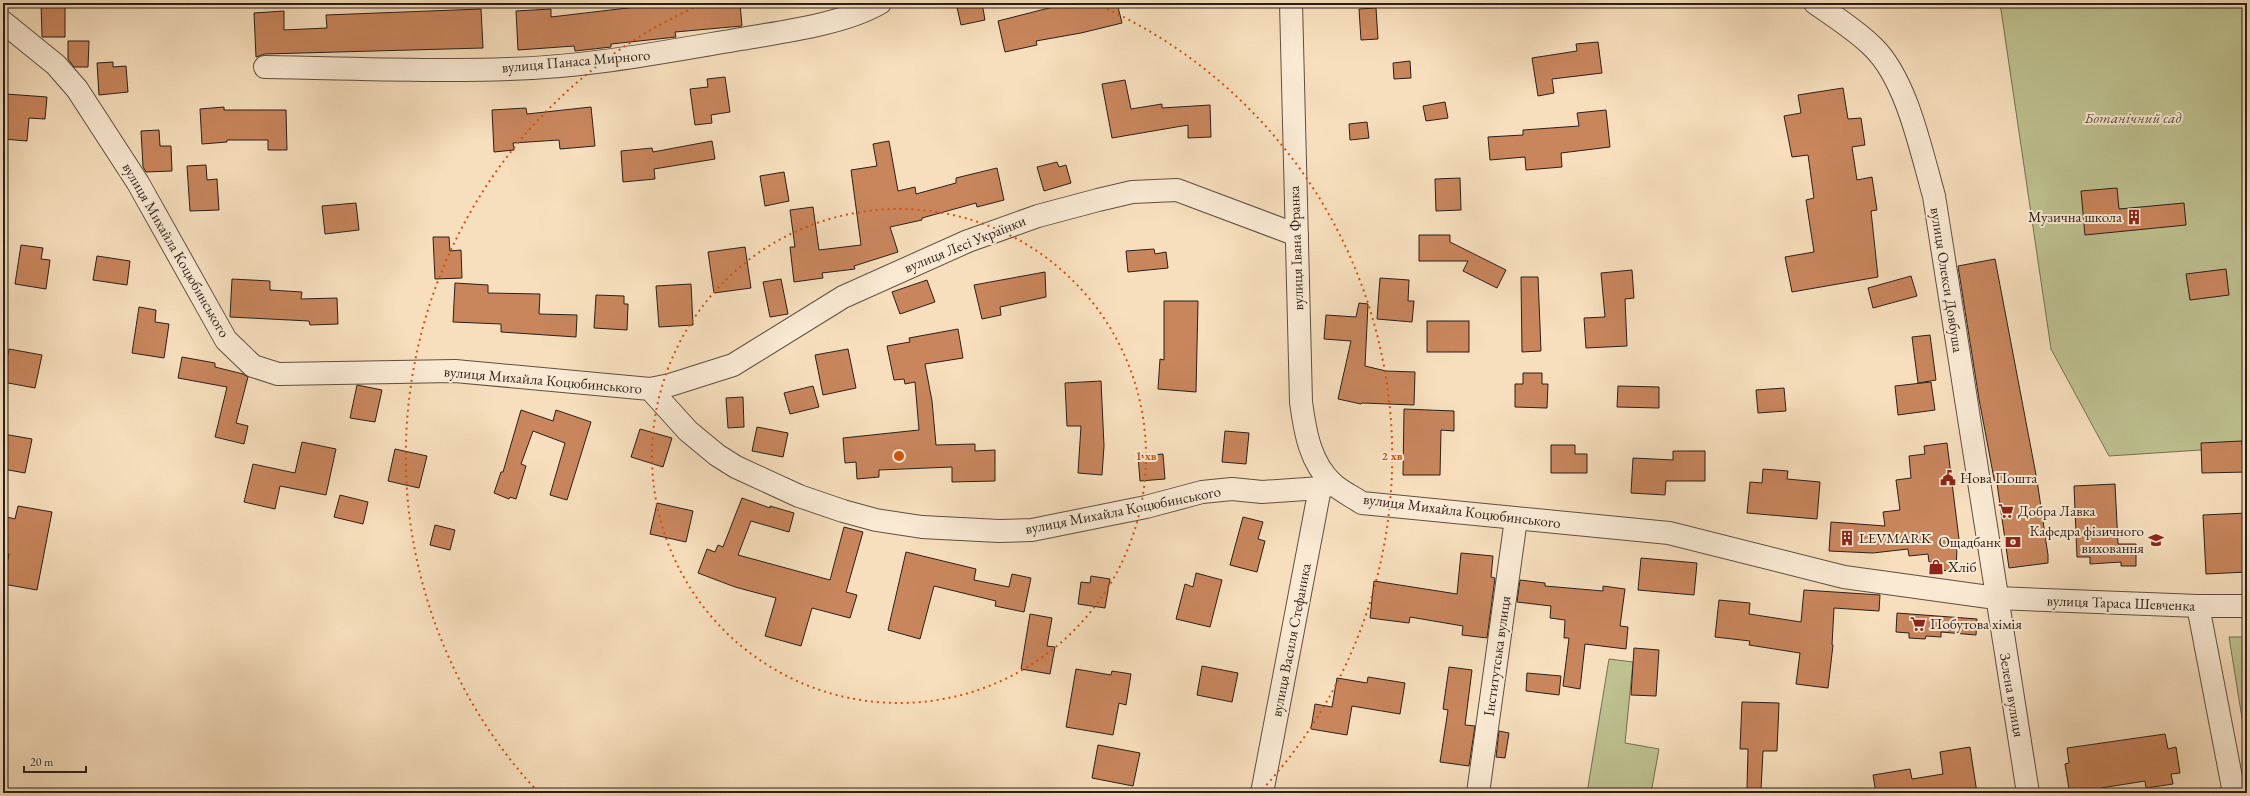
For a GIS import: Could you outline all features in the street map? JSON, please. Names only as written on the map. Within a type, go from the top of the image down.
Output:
[{"type":"street","name":"вулиця Панаса Мирного","points":[[265,67],[509,69],[631,58],[806,26],[869,9],[880,3]]},
{"type":"street","name":"вулиця Івана Франка","points":[[1291,3],[1300,402],[1312,456],[1327,486]]},
{"type":"street","name":"вулиця Олекси Довбуша","points":[[1815,3],[1851,28],[1874,48],[1906,100],[1934,196],[1996,598]]},
{"type":"street","name":"вулиця Михайла Коцюбинського","points":[[3,22],[52,61],[77,89],[138,183],[226,340],[253,366],[278,374],[455,371],[650,389],[688,432],[717,455],[736,467],[792,493],[842,511],[876,520],[922,527],[999,531],[1032,530],[1132,510],[1202,492],[1232,489],[1262,492],[1327,486],[1362,503],[1669,533],[1844,577],[1996,598]]},
{"type":"street","name":"вулиця Лесі Українки","points":[[650,389],[670,385],[733,366],[843,297],[968,241],[1038,216],[1098,200],[1132,192],[1177,190],[1297,235]]},
{"type":"street","name":"вулиця Василя Стефаника","points":[[1262,793],[1327,486]]},
{"type":"street","name":"Інститутська вулиця","points":[[1478,793],[1516,519]]},
{"type":"street","name":"вулиця Тараса Шевченка","points":[[1996,598],[2198,606],[2247,606]]},
{"type":"street","name":"Зелена вулиця","points":[[1996,598],[2028,793]]},
{"type":"street","points":[[2198,606],[2234,793]]},
{"type":"green space","name":"Ботанічний сад","points":[[2000,3],[2247,3],[2247,447],[2109,456],[2051,349]]},
{"type":"green space","points":[[2229,637],[2247,637],[2247,749]]},
{"type":"green space","points":[[1609,659],[1633,662],[1625,743],[1659,749],[1651,793],[1587,793]]},
{"type":"building","points":[[41,3],[65,3],[65,37],[42,37]]},
{"type":"building","points":[[636,3],[656,3],[656,6],[679,3],[740,3],[742,26],[675,32],[676,37],[611,44],[611,47],[575,51],[574,46],[518,50],[516,11],[551,9],[551,17],[636,7]]},
{"type":"building","points":[[956,3],[982,3],[985,20],[961,25]]},
{"type":"building","points":[[1084,3],[1117,3],[1122,23],[1081,33],[1036,41],[1037,45],[1005,52],[998,21],[1049,8]]},
{"type":"building","points":[[1376,8],[1378,39],[1361,40],[1359,9]]},
{"type":"building","points":[[481,9],[483,48],[265,54],[256,57],[254,13],[284,11],[284,30],[327,28],[326,15]]},
{"type":"building","points":[[68,41],[89,41],[88,67],[74,67],[68,59]]},
{"type":"building","points":[[1598,42],[1602,73],[1552,79],[1554,93],[1538,96],[1532,58],[1577,51],[1576,44]]},
{"type":"building","points":[[1410,61],[1411,78],[1394,79],[1393,63]]},
{"type":"building","points":[[113,62],[113,67],[126,66],[128,92],[99,95],[97,63]]},
{"type":"building","points":[[725,77],[730,112],[711,115],[712,123],[695,125],[690,89],[708,87],[707,79]]},
{"type":"building","points":[[1125,80],[1131,109],[1162,104],[1162,108],[1210,105],[1211,137],[1188,138],[1188,125],[1112,138],[1102,84]]},
{"type":"building","points":[[1843,88],[1848,119],[1861,118],[1865,145],[1852,147],[1857,180],[1872,177],[1877,210],[1871,211],[1878,277],[1792,292],[1785,257],[1814,252],[1806,200],[1814,198],[1808,155],[1792,157],[1784,116],[1801,113],[1798,95]]},
{"type":"building","points":[[6,94],[47,97],[45,119],[29,118],[27,141],[3,139],[3,109],[5,109]]},
{"type":"building","points":[[1445,102],[1448,118],[1426,121],[1423,106]]},
{"type":"building","points":[[224,107],[224,110],[286,110],[287,150],[268,150],[268,140],[227,140],[227,142],[202,144],[200,109]]},
{"type":"building","points":[[591,107],[595,146],[560,149],[559,140],[513,143],[514,150],[494,152],[492,110],[526,108],[527,114]]},
{"type":"building","points":[[1606,110],[1610,147],[1561,153],[1562,167],[1526,170],[1525,157],[1490,160],[1488,137],[1523,135],[1523,130],[1579,126],[1577,113]]},
{"type":"building","points":[[1367,122],[1369,138],[1350,140],[1349,124]]},
{"type":"building","points":[[159,130],[160,146],[171,146],[172,171],[146,172],[143,167],[141,131]]},
{"type":"building","points":[[712,141],[715,159],[654,169],[655,179],[623,182],[621,151],[652,148],[653,152]]},
{"type":"building","points":[[889,141],[898,191],[915,187],[916,194],[956,183],[956,178],[997,168],[1004,200],[977,207],[976,203],[922,218],[922,220],[890,227],[898,252],[854,266],[855,269],[822,273],[823,278],[794,282],[790,247],[795,247],[790,210],[813,207],[819,250],[861,245],[851,170],[877,166],[873,144]]},
{"type":"building","points":[[1057,162],[1059,167],[1066,165],[1071,183],[1044,191],[1037,167]]},
{"type":"building","points":[[206,165],[207,180],[217,179],[219,210],[190,211],[187,166]]},
{"type":"building","points":[[784,172],[789,201],[765,206],[760,176]]},
{"type":"building","points":[[1460,178],[1461,210],[1436,211],[1435,179]]},
{"type":"building","name":"Музична школа","points":[[2117,188],[2119,209],[2184,203],[2186,225],[2085,235],[2081,191]]},
{"type":"building","points":[[356,203],[359,230],[325,234],[322,206]]},
{"type":"building","points":[[1419,235],[1450,235],[1450,242],[1506,270],[1497,288],[1463,271],[1468,261],[1419,261]]},
{"type":"building","points":[[433,237],[449,237],[450,251],[461,250],[462,278],[435,279]]},
{"type":"building","points":[[21,245],[43,248],[41,259],[50,260],[46,289],[15,284]]},
{"type":"building","points":[[745,247],[751,288],[714,293],[708,252]]},
{"type":"building","points":[[1154,249],[1155,254],[1166,252],[1168,268],[1128,272],[1126,251]]},
{"type":"building","points":[[97,256],[130,261],[127,285],[93,280]]},
{"type":"building","points":[[1995,259],[2037,480],[2048,555],[2048,563],[2009,568],[1997,483],[1995,484],[1979,399],[1958,266]]},
{"type":"building","points":[[2226,269],[2229,295],[2190,300],[2186,274]]},
{"type":"building","points":[[1632,270],[1634,298],[1625,299],[1627,346],[1586,348],[1584,318],[1605,317],[1601,273]]},
{"type":"building","points":[[1045,272],[1046,297],[1000,307],[1001,315],[982,319],[974,285]]},
{"type":"building","points":[[1911,276],[1917,296],[1873,308],[1868,288]]},
{"type":"building","points":[[1521,277],[1538,277],[1541,351],[1522,352]]},
{"type":"building","points":[[1380,278],[1409,280],[1408,301],[1414,301],[1412,322],[1377,319]]},
{"type":"building","points":[[232,279],[270,281],[270,290],[302,292],[301,299],[337,298],[338,324],[310,325],[309,321],[230,317]]},
{"type":"building","points":[[781,279],[788,314],[770,317],[763,282]]},
{"type":"building","points":[[927,280],[935,302],[900,314],[892,292]]},
{"type":"building","points":[[455,283],[488,285],[488,293],[540,294],[539,314],[577,315],[576,337],[501,332],[501,324],[453,322]]},
{"type":"building","points":[[691,284],[693,325],[659,327],[656,286]]},
{"type":"building","points":[[596,295],[624,296],[624,304],[628,304],[627,330],[594,328]]},
{"type":"building","points":[[1164,301],[1198,301],[1196,392],[1158,389],[1160,359],[1164,360]]},
{"type":"building","points":[[1359,303],[1368,304],[1365,366],[1386,371],[1415,372],[1414,405],[1361,404],[1338,399],[1351,341],[1324,339],[1326,315],[1356,317]]},
{"type":"building","points":[[139,307],[156,310],[155,322],[169,324],[164,358],[132,353]]},
{"type":"building","points":[[1427,321],[1469,321],[1469,352],[1427,352]]},
{"type":"building","points":[[958,329],[963,358],[925,364],[932,401],[936,445],[975,444],[975,451],[995,450],[995,481],[952,482],[952,467],[879,470],[879,477],[857,479],[856,462],[845,463],[843,438],[919,430],[915,382],[905,384],[904,379],[894,380],[887,346],[910,342],[909,338]]},
{"type":"building","points":[[1930,335],[1936,380],[1918,383],[1912,337]]},
{"type":"building","points":[[9,349],[42,355],[35,388],[3,382]]},
{"type":"building","points":[[848,349],[856,388],[823,395],[815,355]]},
{"type":"building","points":[[182,357],[215,363],[215,367],[243,374],[248,377],[236,423],[248,426],[244,444],[215,437],[227,387],[178,378]]},
{"type":"building","points":[[1523,373],[1542,373],[1542,384],[1548,384],[1547,408],[1515,407],[1515,384],[1523,384]]},
{"type":"building","points":[[1101,381],[1104,446],[1102,475],[1078,473],[1081,426],[1067,426],[1065,383]]},
{"type":"building","points":[[1931,382],[1935,410],[1898,415],[1895,386]]},
{"type":"building","points":[[357,385],[382,390],[375,422],[350,418]]},
{"type":"building","points":[[813,386],[819,407],[790,414],[784,393]]},
{"type":"building","points":[[1618,386],[1659,387],[1659,408],[1617,407]]},
{"type":"building","points":[[1784,388],[1786,411],[1758,413],[1756,390]]},
{"type":"building","points":[[743,397],[744,427],[728,428],[726,398]]},
{"type":"building","points":[[1404,409],[1454,411],[1454,431],[1441,430],[1440,475],[1403,475]]},
{"type":"building","points":[[521,410],[553,421],[556,410],[591,422],[567,500],[550,495],[565,443],[533,431],[521,464],[526,466],[516,499],[510,497],[509,499],[494,493],[501,472],[503,472]]},
{"type":"building","points":[[757,427],[788,433],[783,457],[752,451]]},
{"type":"building","points":[[640,429],[672,438],[663,467],[631,457]]},
{"type":"building","points":[[1225,431],[1249,433],[1246,464],[1222,462]]},
{"type":"building","points":[[3,434],[32,439],[25,473],[3,469]]},
{"type":"building","points":[[2242,441],[2242,445],[2247,445],[2247,472],[2202,473],[2201,443]]},
{"type":"building","points":[[302,442],[336,449],[326,495],[280,486],[275,509],[244,502],[253,464],[295,473]]},
{"type":"building","points":[[1947,443],[1960,547],[1957,548],[1956,571],[1932,570],[1932,562],[1929,562],[1928,554],[1909,556],[1908,549],[1873,553],[1829,551],[1831,522],[1885,526],[1883,512],[1900,510],[1896,480],[1911,478],[1909,456],[1925,454],[1924,446]]},
{"type":"building","points":[[1551,445],[1575,445],[1575,454],[1587,454],[1587,473],[1551,473]]},
{"type":"building","points":[[395,449],[427,456],[419,488],[388,481]]},
{"type":"building","points":[[1673,451],[1705,451],[1705,481],[1666,481],[1665,495],[1631,493],[1633,458],[1673,460]]},
{"type":"building","points":[[1163,454],[1165,479],[1140,481],[1138,456]]},
{"type":"building","points":[[1763,469],[1788,471],[1787,479],[1820,482],[1817,519],[1747,513],[1750,482],[1762,483]]},
{"type":"building","points":[[2115,484],[2118,544],[2136,544],[2136,566],[2121,566],[2121,562],[2090,564],[2090,557],[2077,557],[2074,486]]},
{"type":"building","points":[[340,495],[368,502],[363,524],[334,517]]},
{"type":"building","points":[[742,498],[770,508],[770,506],[794,513],[789,532],[751,521],[738,555],[830,580],[844,527],[863,532],[846,592],[857,595],[850,618],[812,608],[801,646],[765,636],[776,598],[735,587],[698,573],[707,549],[715,552],[718,545],[723,547]]},
{"type":"building","points":[[657,503],[693,511],[686,542],[650,534]]},
{"type":"building","points":[[18,506],[52,512],[37,590],[3,584],[9,554],[3,553],[3,516],[15,519]]},
{"type":"building","points":[[2247,513],[2247,572],[2206,574],[2203,515]]},
{"type":"building","points":[[1243,517],[1263,522],[1258,539],[1265,541],[1257,572],[1230,565]]},
{"type":"building","points":[[435,525],[455,530],[450,550],[430,545]]},
{"type":"building","points":[[906,552],[976,569],[974,580],[1009,587],[1012,574],[1031,578],[1024,612],[995,606],[996,601],[934,586],[920,639],[888,630]]},
{"type":"building","points":[[1461,553],[1493,556],[1491,577],[1495,578],[1487,638],[1462,635],[1463,626],[1410,617],[1409,623],[1370,618],[1374,581],[1457,594]]},
{"type":"building","points":[[1641,558],[1697,563],[1694,595],[1638,590]]},
{"type":"building","points":[[1196,573],[1222,580],[1210,627],[1176,619],[1185,584],[1193,587]]},
{"type":"building","points":[[1091,576],[1110,579],[1105,608],[1078,604],[1081,582],[1090,583]]},
{"type":"building","points":[[1520,580],[1545,583],[1545,586],[1603,591],[1603,586],[1625,589],[1620,626],[1628,627],[1626,649],[1585,644],[1580,689],[1563,686],[1569,638],[1564,638],[1565,620],[1550,618],[1551,606],[1517,602]]},
{"type":"building","points":[[1804,590],[1880,595],[1879,611],[1834,608],[1833,645],[1828,688],[1796,684],[1800,653],[1749,645],[1750,641],[1715,637],[1719,600],[1750,603],[1749,614],[1801,622]]},
{"type":"building","points":[[1897,613],[1977,619],[1976,635],[1941,632],[1941,637],[1926,636],[1925,639],[1909,638],[1909,633],[1896,632]]},
{"type":"building","points":[[1030,614],[1052,618],[1047,646],[1055,647],[1050,674],[1021,669]]},
{"type":"building","points":[[1634,648],[1659,650],[1656,696],[1631,695]]},
{"type":"building","points":[[1202,666],[1238,673],[1232,702],[1197,695]]},
{"type":"building","points":[[1449,667],[1472,670],[1465,725],[1475,726],[1469,766],[1440,762],[1448,710],[1443,709]]},
{"type":"building","points":[[1076,669],[1111,675],[1112,671],[1131,674],[1126,705],[1119,703],[1113,735],[1066,727]]},
{"type":"building","points":[[1527,673],[1561,676],[1559,695],[1526,691]]},
{"type":"building","points":[[1368,677],[1405,683],[1400,714],[1352,706],[1347,735],[1311,729],[1315,704],[1332,707],[1337,678],[1367,683]]},
{"type":"building","points":[[1742,702],[1779,703],[1777,751],[1763,751],[1761,790],[1747,789],[1748,749],[1740,749]]},
{"type":"building","points":[[1499,731],[1509,733],[1505,758],[1496,757]]},
{"type":"building","points":[[2165,734],[2168,749],[2176,747],[2180,773],[2171,774],[2173,784],[2146,788],[2145,781],[2101,788],[2101,793],[2074,793],[2073,788],[2069,789],[2065,764],[2069,763],[2067,748]]},
{"type":"building","points":[[1098,745],[1140,753],[1133,786],[1092,778]]},
{"type":"building","points":[[1970,747],[1977,793],[1876,793],[1873,775],[1910,769],[1912,779],[1943,774],[1940,752]]},
{"type":"place","name":"Музична школа","points":[[2134,217]]},
{"type":"place","name":"Нова Пошта","points":[[1948,478]]},
{"type":"place","name":"Добра Лавка","points":[[2006,511]]},
{"type":"place","name":"LEVMARK","points":[[1847,538]]},
{"type":"place","name":"Кафедра фізичного виховання","points":[[2156,540]]},
{"type":"place","name":"Ощадбанк","points":[[2013,542]]},
{"type":"place","name":"Хліб","points":[[1936,567]]},
{"type":"place","name":"Побутова хімія","points":[[1918,624]]}]
